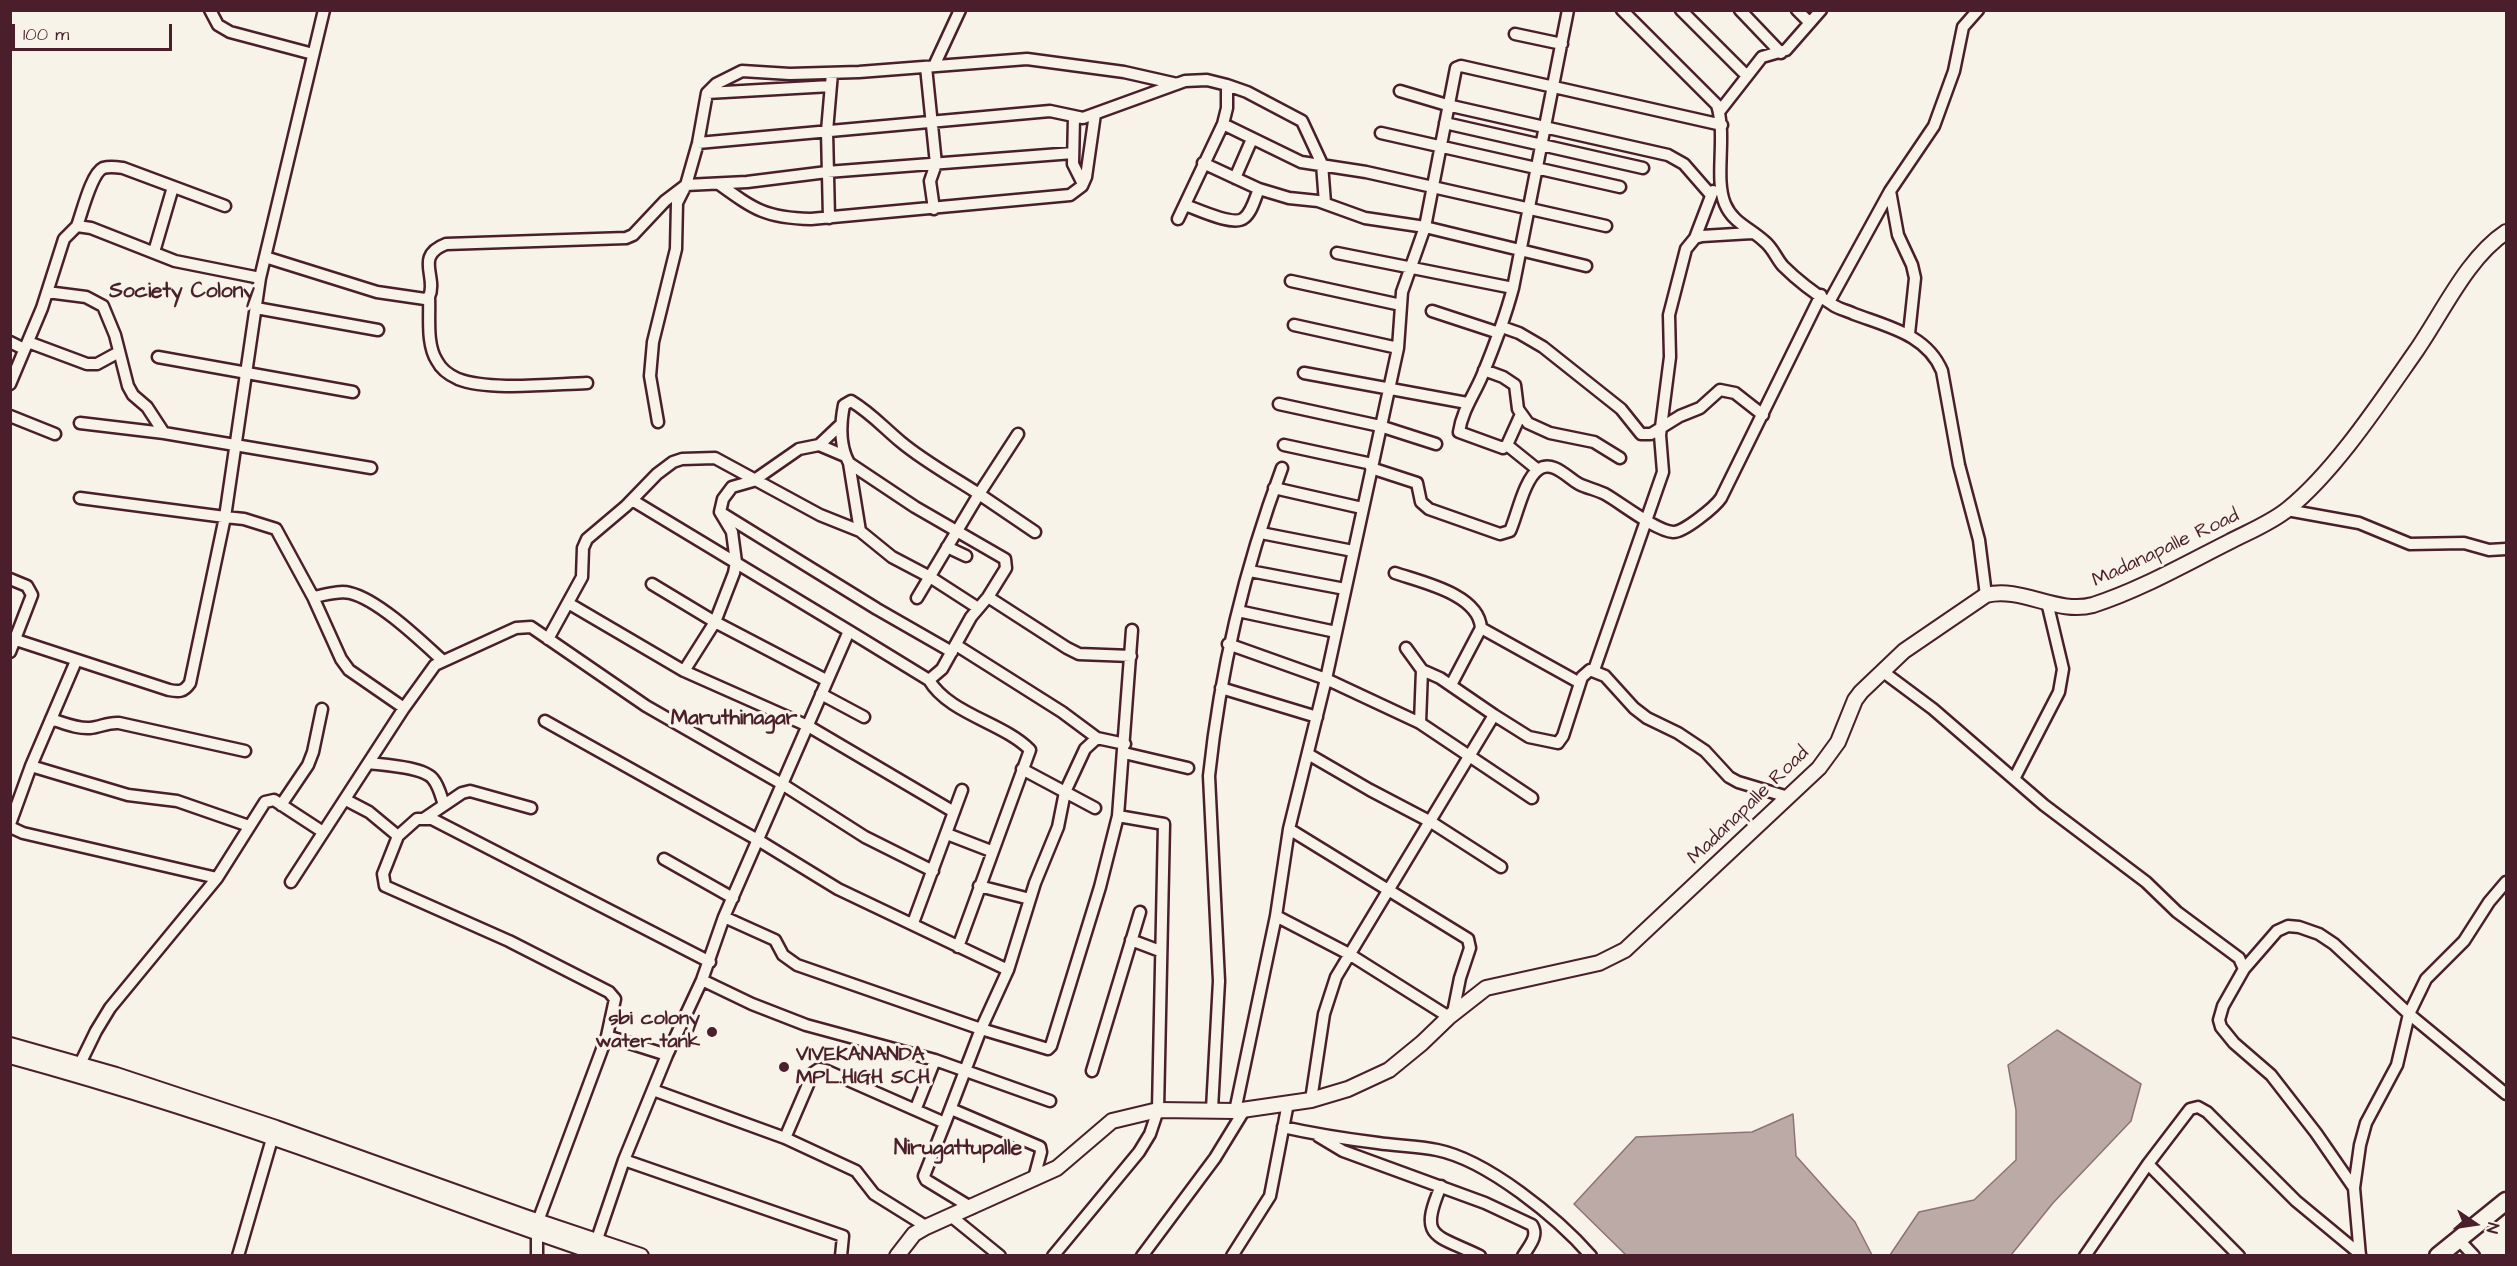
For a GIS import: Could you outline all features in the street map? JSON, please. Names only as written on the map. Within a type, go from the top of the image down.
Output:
[{"type":"highway","points":[[2438,1256],[2506,1201]]},
{"type":"main road","name":"Madanapalle Road","points":[[897,1256],[914,1234],[1064,1163],[1112,1121],[1158,1110],[1240,1110],[1311,1100],[1348,1089],[1389,1070],[1422,1044],[1451,1015],[1486,988],[1599,963],[1625,950],[1788,797],[1828,756],[1838,742],[1855,700],[1882,671],[1904,651],[1986,595],[1997,592],[2009,593],[2079,607],[2129,592],[2287,510],[2327,471],[2417,350],[2483,251],[2506,232]]},
{"type":"main road","points":[[10,1045],[274,1133],[598,1249],[641,1256]]},
{"type":"main road","points":[[10,1056],[77,1069]]},
{"type":"street","points":[[210,10],[218,25],[230,33],[313,54]]},
{"type":"street","points":[[13,639],[169,690],[179,692],[185,690],[190,683],[225,518],[260,278],[324,10]]},
{"type":"street","points":[[934,209],[930,180],[936,164],[930,67],[960,10]]},
{"type":"street","points":[[1484,370],[1503,376],[1515,385],[1521,414],[1507,444],[1499,448],[1460,433],[1459,430],[1467,403],[1501,330],[1514,288],[1568,10]]},
{"type":"street","points":[[1622,10],[1717,105],[1722,125],[1722,193],[1725,204],[1741,225],[1772,248],[1783,265],[1835,307],[1909,334],[1929,349],[1938,360],[1959,465],[1979,540],[1986,595]]},
{"type":"street","points":[[1681,10],[1746,75]]},
{"type":"street","points":[[1740,10],[1781,53]]},
{"type":"street","points":[[1797,10],[1809,22]]},
{"type":"street","points":[[1719,112],[1746,75],[1766,54],[1781,53],[1821,10]]},
{"type":"street","points":[[1284,445],[1371,466],[1417,483],[1422,502],[1429,509],[1487,530],[1505,534],[1512,528],[1518,507],[1538,470],[1544,467],[1556,468],[1579,484],[1604,494],[1670,531],[1677,532],[1717,504],[1825,299],[1890,191],[1934,126],[1954,71],[1963,27],[1978,10]]},
{"type":"street","points":[[1515,34],[1562,44]]},
{"type":"street","points":[[658,422],[650,376],[650,359],[676,249],[677,203],[686,185],[698,143],[707,93],[716,84],[738,72],[832,73],[1027,59],[1124,72],[1177,84]]},
{"type":"street","points":[[1142,1256],[1215,1158],[1240,1110],[1290,829],[1326,679],[1398,348],[1402,292],[1425,227],[1438,147],[1458,66],[1722,125]]},
{"type":"street","points":[[829,218],[827,131],[832,73]]},
{"type":"street","points":[[698,143],[1050,111],[1083,118],[1177,84],[1199,79],[1248,92],[1302,121],[1322,164],[1325,203]]},
{"type":"street","points":[[1178,219],[1223,124],[1227,108],[1227,85]]},
{"type":"street","points":[[707,93],[831,86]]},
{"type":"street","points":[[1400,91],[1447,105],[1678,158],[1712,195]]},
{"type":"street","points":[[719,183],[752,207],[766,214],[784,218],[829,218],[1070,195],[1083,184],[1089,167],[1095,114]]},
{"type":"street","points":[[1074,117],[1072,153],[1074,168],[1083,184]]},
{"type":"street","points":[[1445,123],[1643,168]]},
{"type":"street","points":[[1223,124],[1293,160],[1431,186],[1606,226]]},
{"type":"street","points":[[1381,133],[1620,187]]},
{"type":"street","points":[[1235,178],[1252,139]]},
{"type":"street","points":[[587,383],[494,384],[454,377],[444,370],[436,360],[431,346],[429,297],[431,290],[428,266],[433,251],[446,244],[629,237],[665,201],[686,185],[1072,153]]},
{"type":"street","points":[[1203,163],[1259,189],[1289,198],[1325,203],[1365,218],[1425,227],[1586,266]]},
{"type":"street","points":[[10,384],[47,292],[64,239],[77,226],[95,176],[101,169],[111,166],[123,168],[225,206]]},
{"type":"street","points":[[1594,670],[1663,472],[1660,427],[1670,357],[1669,315],[1686,249],[1695,238],[1722,168]]},
{"type":"street","points":[[154,252],[173,187]]},
{"type":"street","points":[[1185,205],[1229,221],[1238,221],[1245,217],[1251,209],[1259,189]]},
{"type":"street","points":[[1890,191],[1898,234],[1912,265],[1915,278],[1909,334]]},
{"type":"street","points":[[77,226],[91,228],[175,261],[260,278]]},
{"type":"street","points":[[1695,238],[1752,233]]},
{"type":"street","points":[[1337,253],[1514,288]]},
{"type":"street","points":[[265,257],[376,292],[420,299],[429,297]]},
{"type":"street","points":[[1291,281],[1401,305]]},
{"type":"street","points":[[47,292],[87,297],[103,306],[115,335],[128,386],[133,395],[147,407],[164,433]]},
{"type":"street","points":[[256,308],[378,330]]},
{"type":"street","points":[[1432,310],[1519,333],[1544,347],[1621,409],[1641,434],[1651,434],[1660,427],[1700,408],[1720,390],[1735,393],[1763,415]]},
{"type":"street","points":[[1294,325],[1398,348]]},
{"type":"street","points":[[10,342],[87,364],[97,364],[119,352]]},
{"type":"street","points":[[158,357],[353,392]]},
{"type":"street","points":[[1304,373],[1467,403]]},
{"type":"street","points":[[861,531],[839,426],[844,405],[851,401],[872,414],[900,441],[925,459],[1035,532]]},
{"type":"street","points":[[1279,404],[1380,426],[1436,444]]},
{"type":"street","points":[[1521,414],[1538,429],[1594,442],[1620,458]]},
{"type":"street","points":[[10,416],[55,434]]},
{"type":"street","points":[[80,423],[164,433],[371,468]]},
{"type":"street","points":[[684,671],[715,622],[734,573],[736,562],[732,532],[720,512],[723,500],[732,487],[753,481],[799,449],[819,445],[839,426]]},
{"type":"street","points":[[917,598],[1018,434]]},
{"type":"street","points":[[1507,444],[1538,470]]},
{"type":"street","points":[[819,445],[847,460],[915,507],[1005,559],[1006,568],[988,597],[978,608],[942,669],[929,680]]},
{"type":"street","points":[[548,639],[582,577],[583,548],[587,539],[632,500],[657,474],[673,462],[682,459],[715,458],[753,481],[820,515],[861,531],[892,557],[930,577],[978,608]]},
{"type":"street","points":[[1212,1109],[1219,981],[1209,776],[1228,644],[1282,468]]},
{"type":"street","points":[[1275,488],[1362,508]]},
{"type":"street","points":[[80,498],[244,519],[276,529],[314,597],[341,659],[349,670],[404,708]]},
{"type":"street","points":[[632,500],[929,680],[953,703],[1029,747],[1030,753],[991,851],[958,946]]},
{"type":"street","points":[[2287,510],[2359,523],[2410,544],[2464,543],[2489,550],[2506,549]]},
{"type":"street","points":[[720,512],[877,609],[954,648],[1053,706],[1096,738],[1188,768]]},
{"type":"street","points":[[1261,533],[1353,551]]},
{"type":"street","points":[[947,547],[966,556]]},
{"type":"street","points":[[1250,571],[1345,589]]},
{"type":"street","points":[[1395,573],[1465,601],[1480,619],[1481,627],[1451,685]]},
{"type":"street","points":[[10,579],[27,586],[32,595],[13,639],[10,652]]},
{"type":"street","points":[[652,584],[715,622],[826,680]]},
{"type":"street","points":[[314,597],[345,592],[361,597],[397,621],[443,661]]},
{"type":"street","points":[[988,597],[1079,654],[1131,656]]},
{"type":"street","points":[[2014,779],[2055,701],[2062,679],[2063,669],[2047,602]]},
{"type":"street","points":[[568,603],[684,671],[808,726],[954,812]]},
{"type":"street","points":[[1238,611],[1336,632]]},
{"type":"street","points":[[291,882],[404,708],[435,665],[516,628],[531,627],[646,706],[782,784],[865,837],[933,871]]},
{"type":"street","points":[[1481,627],[1580,683]]},
{"type":"street","points":[[724,917],[775,940],[783,955],[797,965],[1043,1049],[1051,1046],[1100,887],[1118,816],[1132,630]]},
{"type":"street","points":[[598,1249],[624,1160],[667,1055],[710,962],[714,941],[732,898],[849,631]]},
{"type":"street","points":[[1228,644],[1326,679],[1420,723],[1532,798]]},
{"type":"street","points":[[1406,648],[1422,670],[1451,685],[1529,737],[1558,743],[1563,736],[1580,683],[1586,672],[1594,670],[1605,676],[1634,708],[1647,718],[1678,733],[1705,751],[1729,777],[1748,787],[1788,797]]},
{"type":"street","points":[[76,661],[31,766],[10,825],[23,833],[217,878]]},
{"type":"street","points":[[1420,723],[1422,670]]},
{"type":"street","points":[[1882,671],[1933,709],[2044,805],[2146,882],[2177,912],[2239,958],[2244,969]]},
{"type":"street","points":[[1221,688],[1317,717]]},
{"type":"street","points":[[821,694],[864,717]]},
{"type":"street","points":[[281,805],[308,765],[315,746],[322,709]]},
{"type":"street","points":[[1311,1100],[1326,1005],[1336,977],[1494,715]]},
{"type":"street","points":[[51,719],[84,728],[119,723],[246,751]]},
{"type":"street","points":[[545,721],[758,840],[838,889],[1008,970]]},
{"type":"street","points":[[972,1208],[926,1180],[924,1176],[964,1070],[1008,970],[1030,899],[1058,827],[1065,792],[1085,749],[1096,738]]},
{"type":"street","points":[[1308,754],[1431,822],[1501,867]]},
{"type":"street","points":[[369,763],[422,772],[432,777],[439,788],[444,805]]},
{"type":"street","points":[[31,766],[128,795],[177,801],[249,826]]},
{"type":"street","points":[[1022,769],[1095,808]]},
{"type":"street","points":[[913,923],[962,789]]},
{"type":"street","points":[[424,818],[462,793],[470,791],[531,808]]},
{"type":"street","points":[[77,1069],[110,1008],[217,878],[268,800],[281,805],[323,831]]},
{"type":"street","points":[[346,800],[369,812],[398,836]]},
{"type":"street","points":[[1053,1256],[1139,1152],[1150,1134],[1158,1110],[1160,951],[1165,826],[1162,823],[1118,816]]},
{"type":"street","points":[[537,1256],[538,1226],[607,1036],[615,1003],[609,992],[509,941],[385,886],[383,874],[398,836],[417,819],[432,819],[710,962]]},
{"type":"street","points":[[1276,916],[1349,954],[1451,1015],[1470,948],[1468,939],[1290,829]]},
{"type":"street","points":[[947,834],[991,851]]},
{"type":"street","points":[[664,859],[732,898]]},
{"type":"street","points":[[2360,1255],[2354,1188],[2360,1145],[2366,1124],[2397,1065],[2409,1014],[2426,979],[2464,941],[2488,902],[2506,882]]},
{"type":"street","points":[[979,886],[1030,899]]},
{"type":"street","points":[[1092,1071],[1140,912]]},
{"type":"street","points":[[2354,1188],[2316,1133],[2271,1075],[2234,1043],[2221,1027],[2220,1014],[2223,1006],[2244,969],[2277,931],[2288,926],[2308,929],[2334,944],[2409,1014],[2506,1094]]},
{"type":"street","points":[[1131,940],[1160,951]]},
{"type":"street","points":[[702,980],[752,1004],[806,1025],[935,1060],[1050,1101]]},
{"type":"street","points":[[607,1036],[667,1055]]},
{"type":"street","points":[[916,1108],[935,1060]]},
{"type":"street","points":[[785,1138],[813,1073],[819,1069],[916,1108],[945,1123]]},
{"type":"street","points":[[653,1089],[785,1138],[855,1171],[874,1194],[927,1227]]},
{"type":"street","points":[[1232,1256],[1236,1245],[1267,1203],[1288,1103]]},
{"type":"street","points":[[2085,1256],[2148,1164],[2190,1109],[2203,1108],[2296,1201],[2360,1255]]},
{"type":"street","points":[[951,1109],[1040,1147],[1041,1152],[1034,1178]]},
{"type":"street","points":[[1283,1127],[1449,1154],[1494,1176],[1535,1203],[1576,1239],[1591,1256]]},
{"type":"street","points":[[238,1256],[274,1133]]},
{"type":"street","points":[[1316,1134],[1343,1151],[1485,1203],[1532,1225],[1535,1230],[1534,1239],[1523,1256]]},
{"type":"street","points":[[624,1160],[843,1236],[841,1256]]},
{"type":"street","points":[[2148,1164],[2239,1256]]},
{"type":"street","points":[[1441,1186],[1431,1210],[1429,1220],[1431,1228],[1437,1234],[1480,1256]]},
{"type":"street","points":[[952,1216],[1000,1256]]},
{"type":"street","points":[[2458,1239],[2474,1256]]},
{"type":"shaded area","points":[[2057,1030],[2141,1084],[2131,1121],[2053,1203],[2011,1255],[1890,1255],[1919,1212],[1974,1200],[2016,1160],[2016,1110],[2008,1065]]},
{"type":"shaded area","points":[[1793,1114],[1796,1156],[1855,1222],[1872,1255],[1626,1255],[1574,1204],[1636,1137],[1752,1132]]},
{"type":"place","name":"sbi colony water tank","points":[[712,1032]]},
{"type":"place","name":"VIVEKANANDA MPL.HIGH SCH","points":[[784,1067]]},
{"type":"district","name":"Society Colony","points":[[182,293]]},
{"type":"district","name":"Maruthinagar","points":[[734,720]]},
{"type":"district","name":"Nirugattupalle","points":[[958,1150]]}]
